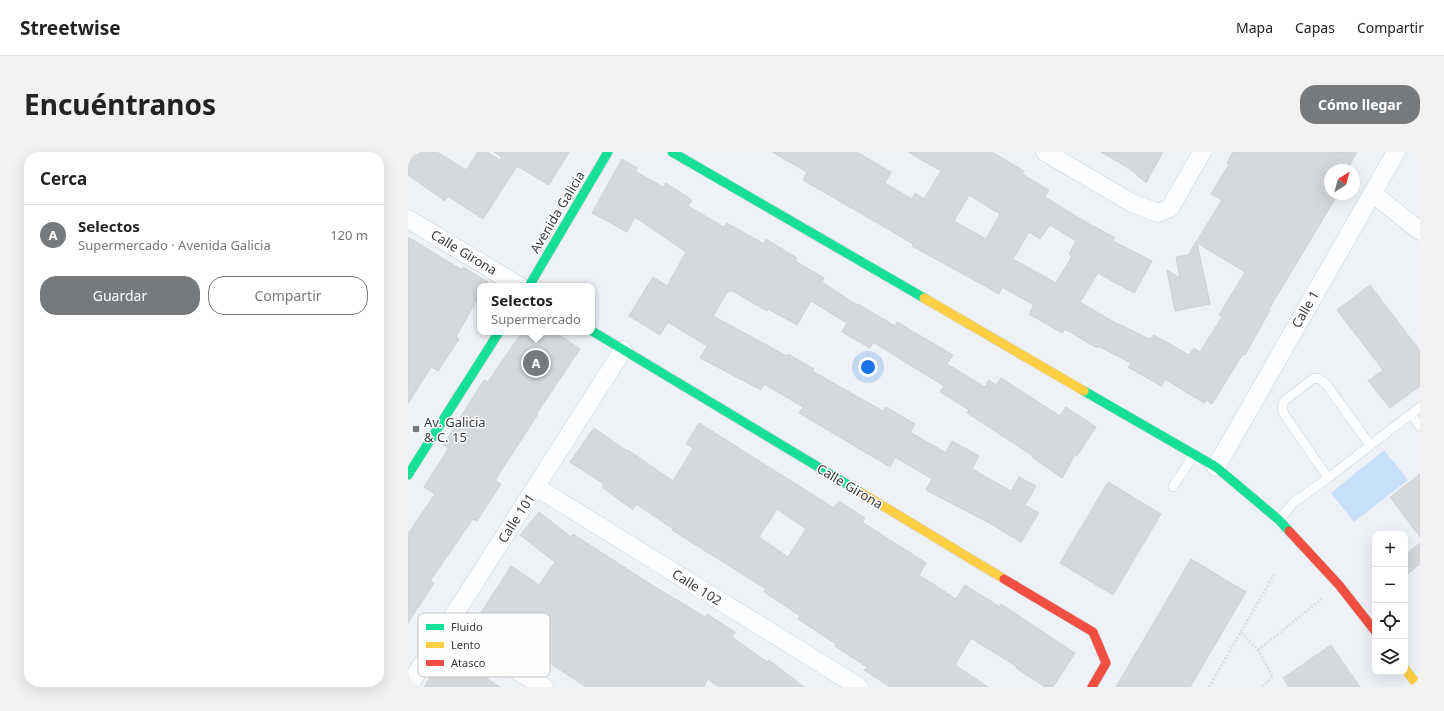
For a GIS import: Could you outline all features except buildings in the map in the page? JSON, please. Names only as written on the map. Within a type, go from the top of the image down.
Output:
[{"type":"street","name":"Avenida Galicia","points":[[530,283],[608,152]]},
{"type":"street","points":[[672,152],[1216,467],[1279,520],[1339,585],[1372,626]]},
{"type":"street","points":[[1045,152],[1132,203],[1158,212],[1170,208],[1202,152]]},
{"type":"street","name":"Calle 1","points":[[1216,467],[1396,152]]},
{"type":"street","points":[[1372,193],[1420,231]]},
{"type":"street","name":"Calle Girona","points":[[408,219],[515,283]]},
{"type":"street","name":"Calle Girona","points":[[595,333],[1093,632],[1106,663],[1092,687]]},
{"type":"street","points":[[408,475],[497,335]]},
{"type":"street","name":"Calle 101","points":[[455,613],[623,350]]},
{"type":"street","name":"Calle 102","points":[[536,487],[858,687]]},
{"type":"street","name":"Calle 101","points":[[408,687],[418,671]]},
{"type":"street","points":[[1408,673],[1419,687]]},
{"type":"street","points":[[528,677],[544,687]]},
{"type":"lane","points":[[1328,478],[1284,414],[1282,407],[1284,401],[1314,378],[1320,379],[1326,384],[1370,445]]},
{"type":"lane","points":[[1279,520],[1293,503],[1420,407]]},
{"type":"lane","points":[[1411,414],[1420,426]]},
{"type":"lane","points":[[1173,487],[1194,454]]},
{"type":"path","points":[[1209,687],[1275,573]]},
{"type":"path","points":[[1258,650],[1339,585]]},
{"type":"path","points":[[1241,632],[1258,650],[1273,677],[1260,687]]},
{"type":"shaded area","points":[[1384,450],[1408,480],[1354,522],[1331,493]]},
{"type":"traffic: fast","points":[[531,283],[608,152]]},
{"type":"traffic: fast","points":[[672,152],[924,298]]},
{"type":"traffic: fast","points":[[595,333],[860,492]]},
{"type":"traffic: fast","points":[[408,475],[497,335]]},
{"type":"traffic: fast","points":[[1084,391],[1216,467],[1279,520],[1289,531]]},
{"type":"traffic: slow","points":[[924,298],[1084,391]]},
{"type":"traffic: slow","points":[[860,492],[1004,579]]},
{"type":"traffic: slow","points":[[1408,673],[1419,687]]},
{"type":"traffic: jam","points":[[1289,531],[1339,585],[1372,627]]},
{"type":"traffic: jam","points":[[1004,579],[1093,632],[1106,663],[1092,687]]},
{"type":"place","name":"Selectos","points":[[536,363]]},
{"type":"place","name":"Av. Galicia & C. 15","points":[[416,429]]}]
